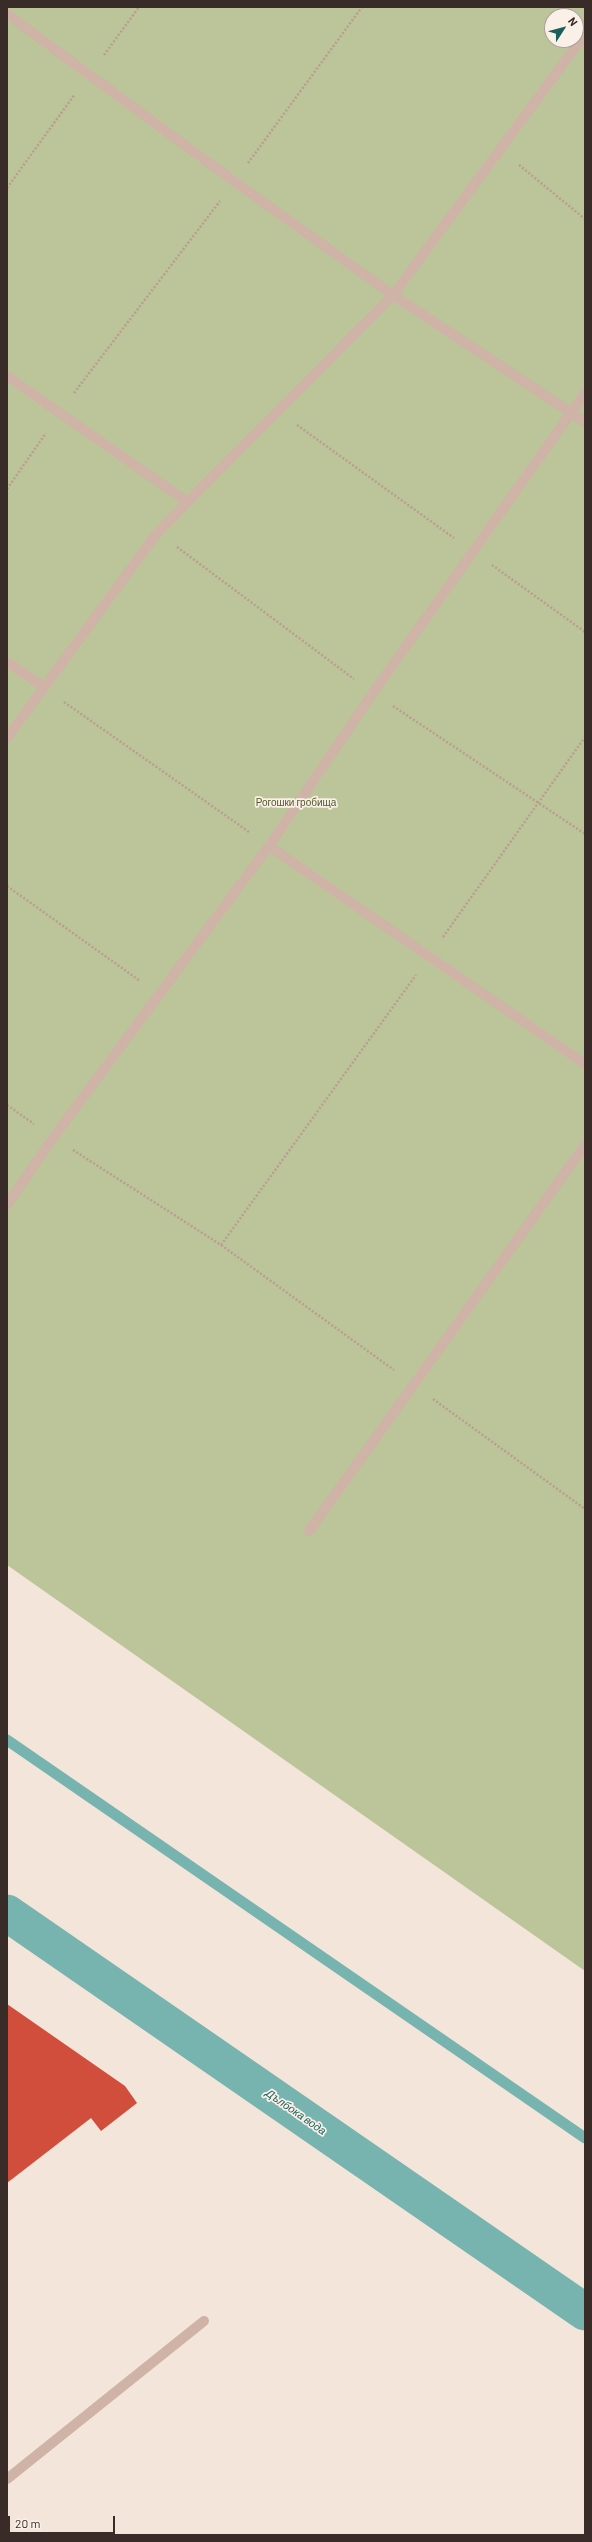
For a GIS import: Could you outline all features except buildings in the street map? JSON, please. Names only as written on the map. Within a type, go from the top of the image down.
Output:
[{"type":"lane","points":[[7,14],[234,182],[393,295],[585,422]]},
{"type":"lane","points":[[7,738],[157,533],[186,501],[393,295],[585,34]]},
{"type":"lane","points":[[7,376],[58,414],[186,501]]},
{"type":"lane","points":[[7,1205],[54,1138],[269,846],[373,693],[585,393]]},
{"type":"lane","points":[[7,662],[44,688]]},
{"type":"lane","points":[[269,846],[585,1064]]},
{"type":"lane","points":[[309,1531],[585,1145]]},
{"type":"lane","points":[[7,2480],[204,2321]]},
{"type":"path","points":[[7,188],[140,7]]},
{"type":"path","points":[[7,489],[58,414],[234,182],[362,7]]},
{"type":"path","points":[[500,150],[585,219]]},
{"type":"path","points":[[278,410],[585,632]]},
{"type":"path","points":[[44,688],[269,846]]},
{"type":"path","points":[[220,1245],[585,737]]},
{"type":"path","points":[[7,886],[160,994]]},
{"type":"path","points":[[7,1105],[54,1138],[220,1245],[585,1509]]},
{"type":"green space","name":"Рогошки гробища","points":[[7,7],[585,7],[585,1971],[7,1565]]},
{"type":"waterway","points":[[7,1740],[585,2138]]},
{"type":"waterway","name":"Дълбока вода","points":[[7,1913],[585,2312]]}]
